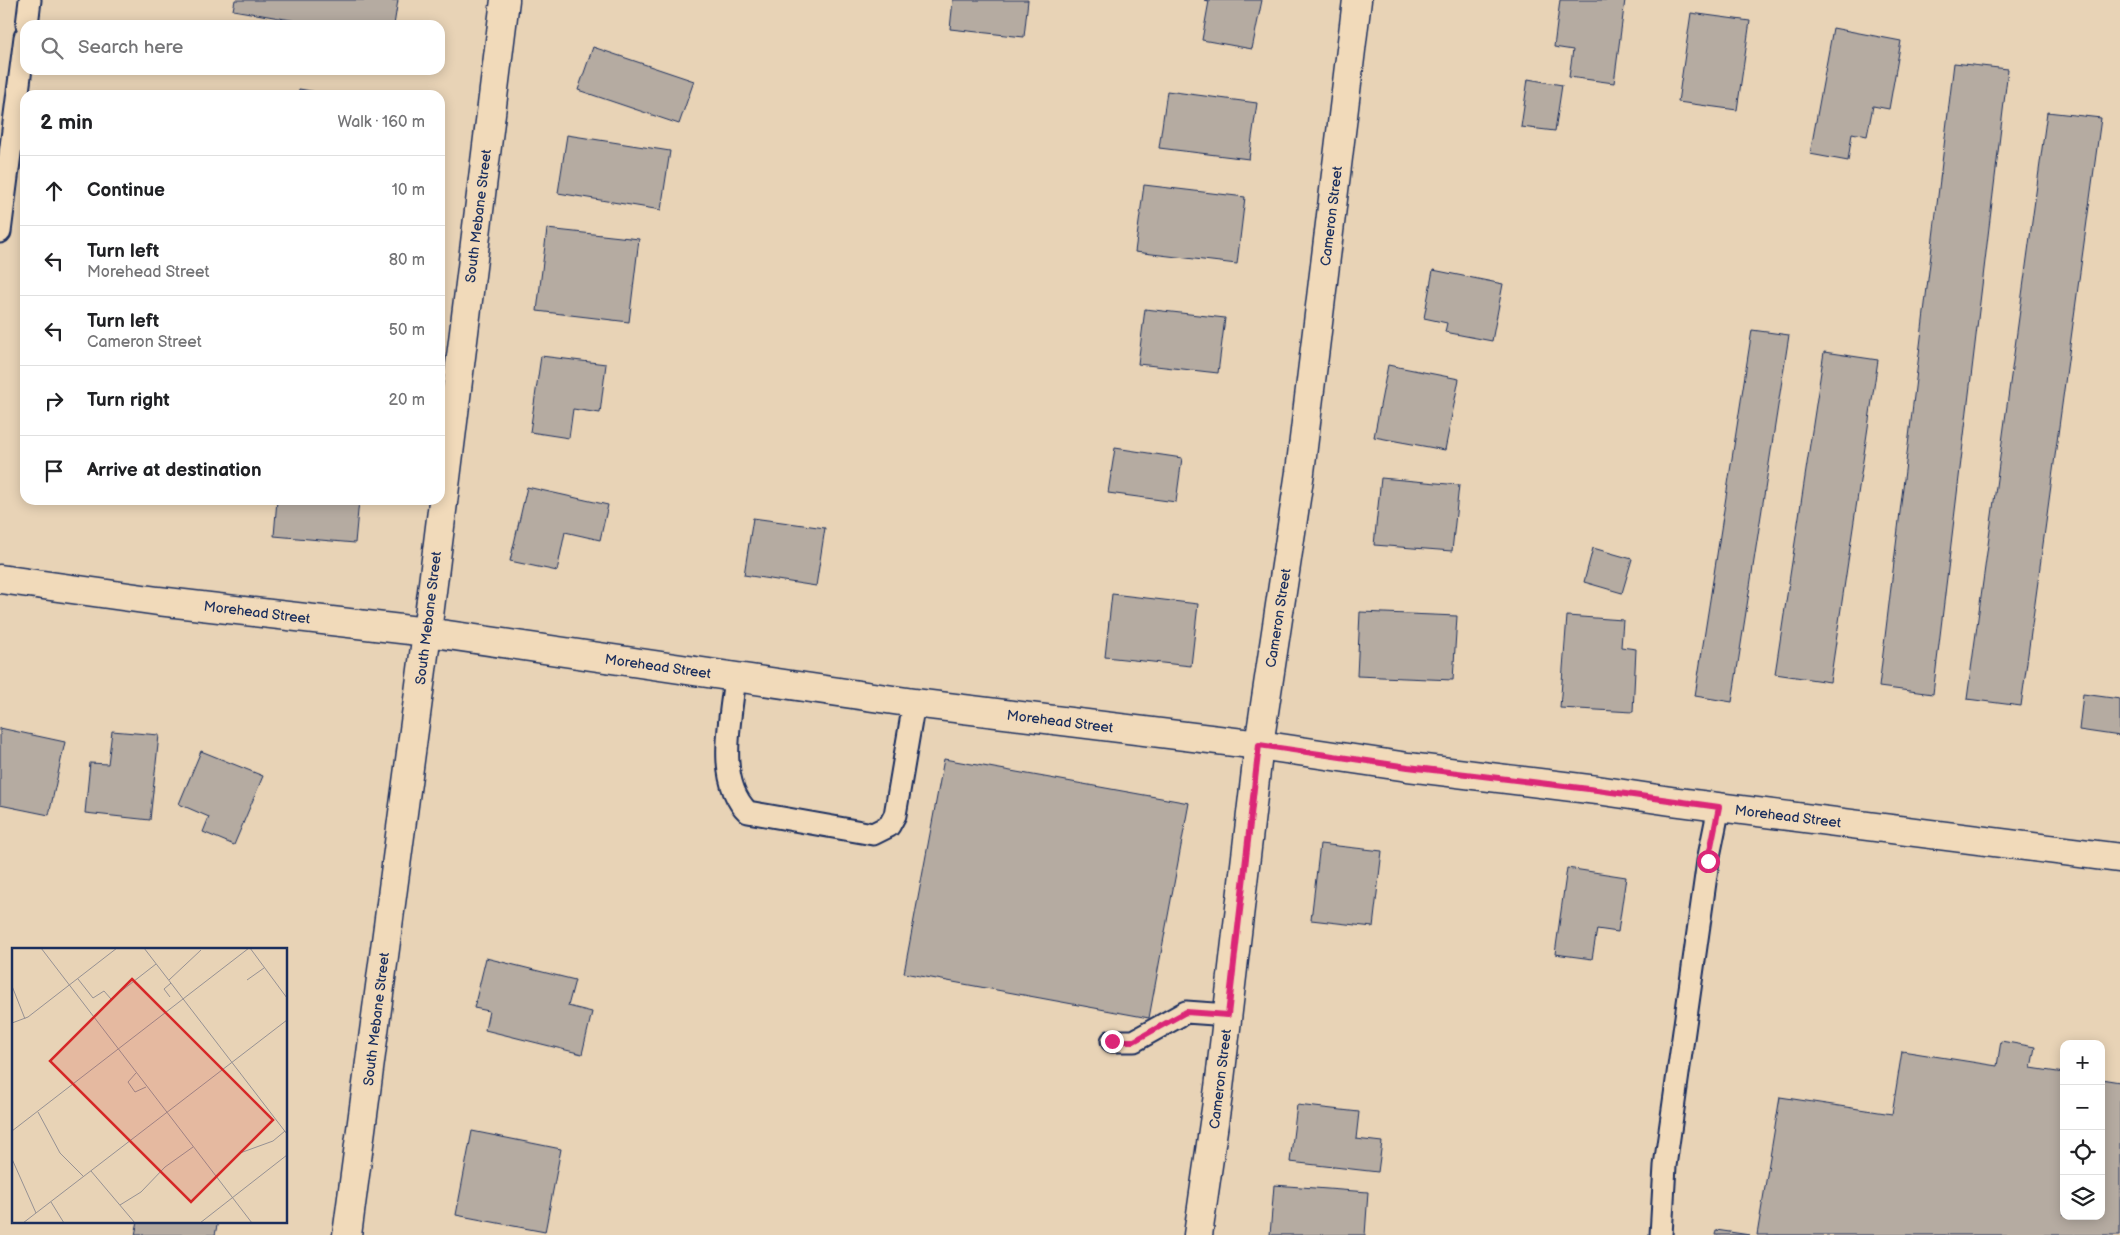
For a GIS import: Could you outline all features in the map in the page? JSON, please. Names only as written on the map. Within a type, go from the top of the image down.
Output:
[{"type":"street","name":"South Mebane Street","points":[[445,486],[505,0]]},
{"type":"street","name":"Cameron Street","points":[[1198,1235],[1228,1015],[1259,745],[1300,472],[1357,0]]},
{"type":"street","name":"South Mebane Street","points":[[348,1235],[443,505]]},
{"type":"street","name":"Morehead Street","points":[[0,579],[158,601],[427,632],[914,703],[1259,745],[1408,767],[2120,858]]},
{"type":"lane","points":[[27,20],[30,0]]},
{"type":"lane","points":[[0,232],[20,75]]},
{"type":"lane","points":[[735,677],[727,747],[732,788],[738,803],[748,812],[873,834],[889,826],[895,815],[914,703]]},
{"type":"lane","points":[[1662,1235],[1665,1166],[1708,861],[1719,807]]},
{"type":"lane","points":[[1112,1041],[1134,1041],[1186,1012],[1228,1015]]},
{"type":"building","points":[[235,0],[398,0],[395,20],[291,20],[233,10]]},
{"type":"building","points":[[953,0],[1028,0],[1024,37],[950,29]]},
{"type":"building","points":[[1204,0],[1262,0],[1252,49],[1202,40],[1209,1]]},
{"type":"building","points":[[1560,0],[1625,0],[1614,83],[1569,77],[1573,50],[1554,47]]},
{"type":"building","points":[[1691,13],[1750,21],[1737,110],[1678,102]]},
{"type":"building","points":[[1833,28],[1901,41],[1889,109],[1873,106],[1867,136],[1852,133],[1848,161],[1810,154]]},
{"type":"building","points":[[593,47],[694,81],[679,124],[578,90]]},
{"type":"building","points":[[1954,63],[2008,69],[1933,694],[1879,687]]},
{"type":"building","points":[[1528,79],[1562,85],[1555,131],[1521,127]]},
{"type":"building","points":[[1167,91],[1257,103],[1249,159],[1159,148]]},
{"type":"building","points":[[2047,112],[2101,118],[2021,706],[1967,699]]},
{"type":"building","points":[[567,135],[670,151],[661,210],[558,193]]},
{"type":"building","points":[[1144,185],[1245,197],[1237,264],[1135,252]]},
{"type":"building","points":[[547,229],[639,239],[629,322],[537,311]]},
{"type":"building","points":[[1433,270],[1503,284],[1492,341],[1445,332],[1447,323],[1424,318]]},
{"type":"building","points":[[1145,309],[1225,318],[1218,373],[1138,364]]},
{"type":"building","points":[[1752,330],[1789,335],[1732,702],[1695,696]]},
{"type":"building","points":[[1824,352],[1878,360],[1830,682],[1775,674]]},
{"type":"building","points":[[541,356],[606,364],[600,413],[573,409],[569,438],[530,432]]},
{"type":"building","points":[[1388,365],[1459,379],[1445,450],[1374,437]]},
{"type":"building","points":[[1115,448],[1182,458],[1176,502],[1108,493]]},
{"type":"building","points":[[1381,478],[1459,485],[1452,551],[1374,545]]},
{"type":"building","points":[[527,487],[608,505],[600,540],[565,532],[557,571],[510,561]]},
{"type":"building","points":[[277,505],[359,505],[355,543],[274,536]]},
{"type":"building","points":[[753,518],[825,528],[816,586],[744,575]]},
{"type":"building","points":[[1593,548],[1632,559],[1622,593],[1584,582]]},
{"type":"building","points":[[1112,594],[1198,604],[1191,666],[1105,657]]},
{"type":"building","points":[[1360,612],[1457,616],[1453,680],[1357,676]]},
{"type":"building","points":[[1567,616],[1623,620],[1621,647],[1636,649],[1633,712],[1560,708]]},
{"type":"building","points":[[2083,694],[2120,699],[2120,736],[2079,730]]},
{"type":"building","points":[[0,728],[65,742],[49,815],[0,805]]},
{"type":"building","points":[[112,731],[159,735],[150,820],[85,813],[90,763],[108,764]]},
{"type":"building","points":[[201,751],[263,776],[234,845],[203,832],[209,817],[179,804]]},
{"type":"building","points":[[944,759],[1189,803],[1149,1018],[904,973]]},
{"type":"building","points":[[1320,844],[1382,851],[1373,927],[1311,920]]},
{"type":"building","points":[[1567,868],[1626,877],[1618,932],[1597,929],[1592,959],[1555,954]]},
{"type":"building","points":[[486,958],[575,980],[568,1006],[592,1012],[582,1054],[485,1030],[489,1011],[474,1008]]},
{"type":"building","points":[[2001,1041],[2035,1047],[2031,1068],[2060,1072],[2060,1220],[2105,1220],[2105,1080],[2120,1082],[2120,1235],[1757,1235],[1780,1097],[1892,1114],[1902,1051],[1997,1066]]},
{"type":"building","points":[[1297,1105],[1359,1112],[1356,1139],[1382,1142],[1378,1172],[1290,1162]]},
{"type":"building","points":[[472,1131],[561,1149],[545,1232],[456,1215]]},
{"type":"building","points":[[1274,1185],[1368,1192],[1365,1235],[1270,1235]]},
{"type":"building","points":[[138,1222],[218,1222],[215,1235],[135,1235]]},
{"type":"building","points":[[1716,1230],[1750,1235],[1715,1235]]},
{"type":"route","points":[[1112,1041],[1134,1041],[1186,1012],[1228,1015],[1259,745],[1408,767],[1719,807],[1708,861]]}]
